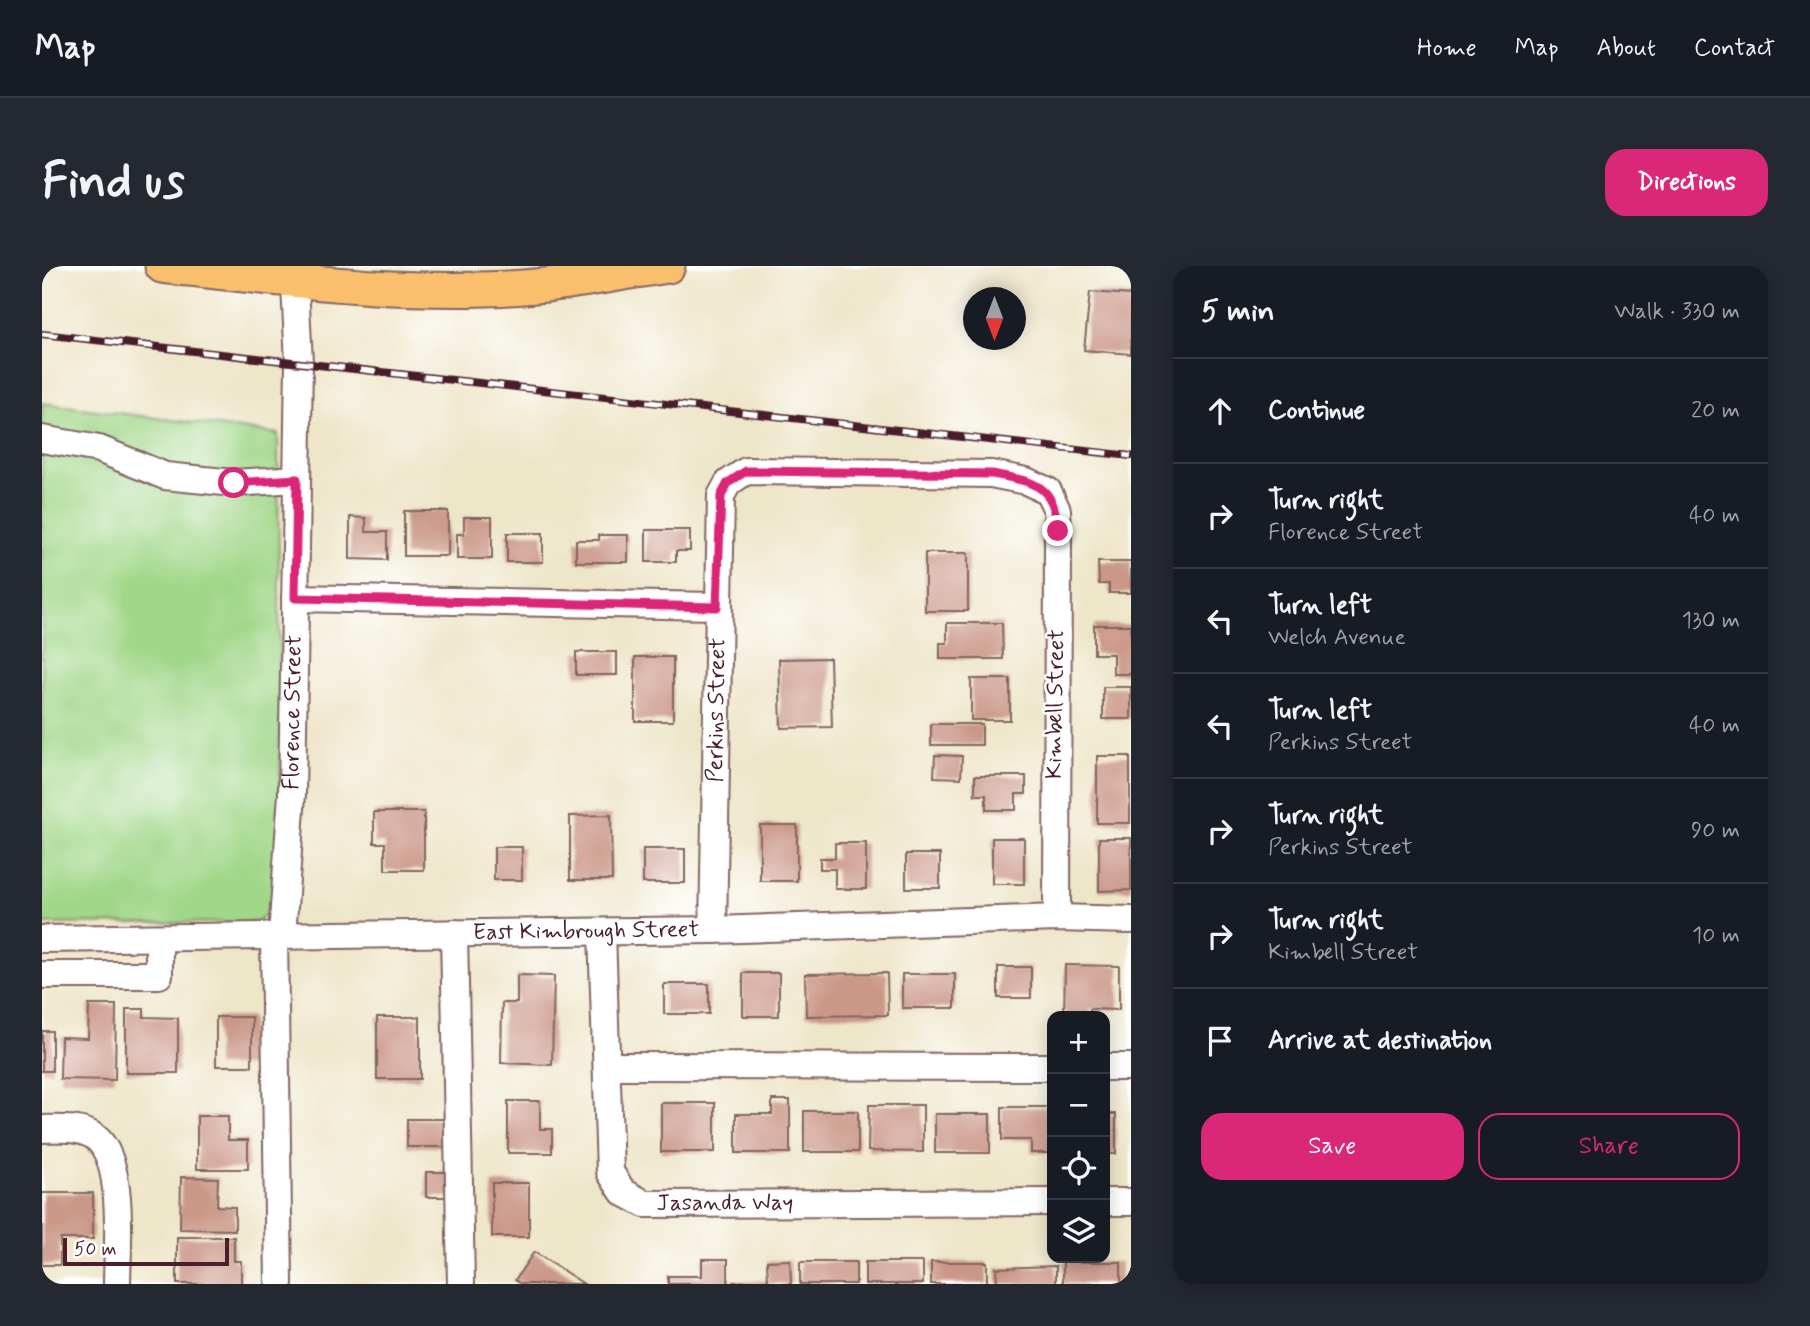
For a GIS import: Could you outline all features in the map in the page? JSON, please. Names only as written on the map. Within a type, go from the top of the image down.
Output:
[{"type":"main road","points":[[162,266],[294,273],[359,286],[500,276],[544,285],[668,266]]},
{"type":"street","name":"Florence Street","points":[[279,1284],[278,936],[292,794],[299,363],[294,273]]},
{"type":"street","points":[[42,439],[99,449],[165,477],[234,483],[297,479],[311,446],[310,316],[294,273]]},
{"type":"street","name":"Perkins Street","points":[[713,930],[717,607],[721,496],[728,483],[746,471],[992,474],[1026,481],[1048,491]]},
{"type":"street","name":"Kimbell Street","points":[[1048,491],[1057,510],[1058,531],[1055,788],[1057,918]]},
{"type":"street","points":[[295,598],[717,607]]},
{"type":"street","name":"East Kimbrough Street","points":[[42,939],[713,930],[1057,918],[1131,920]]},
{"type":"street","name":"Jasanda Way","points":[[602,932],[610,1172],[623,1192],[645,1204],[1047,1202]]},
{"type":"street","points":[[454,933],[461,1284]]},
{"type":"street","points":[[42,975],[159,975],[159,937]]},
{"type":"street","points":[[607,1066],[1047,1067]]},
{"type":"street","points":[[1110,1067],[1131,1067]]},
{"type":"street","points":[[42,1129],[75,1129],[93,1135],[109,1157],[117,1201],[117,1284]]},
{"type":"street","points":[[1110,1202],[1131,1202]]},
{"type":"green space","points":[[42,403],[278,434],[281,871],[274,907],[257,922],[42,924]]},
{"type":"building","points":[[1090,292],[1131,295],[1131,354],[1084,350]]},
{"type":"building","points":[[404,511],[448,511],[448,556],[404,556]]},
{"type":"building","points":[[350,517],[366,518],[366,532],[387,532],[387,560],[350,559]]},
{"type":"building","points":[[464,517],[492,517],[492,559],[457,559],[457,534],[464,534]]},
{"type":"building","points":[[646,530],[690,530],[690,551],[676,551],[676,562],[646,562]]},
{"type":"building","points":[[507,533],[543,533],[543,562],[507,562]]},
{"type":"building","points":[[599,535],[628,535],[628,562],[576,562],[576,540],[599,540]]},
{"type":"building","points":[[925,553],[968,553],[968,611],[925,611]]},
{"type":"building","points":[[1098,562],[1131,562],[1131,593],[1109,593],[1109,584],[1099,584]]},
{"type":"building","points":[[947,623],[1002,623],[1003,659],[940,659],[940,643],[947,643]]},
{"type":"building","points":[[1094,625],[1131,625],[1131,674],[1113,674],[1113,654],[1094,654]]},
{"type":"building","points":[[576,652],[617,652],[617,675],[576,675]]},
{"type":"building","points":[[635,657],[673,657],[673,721],[635,721]]},
{"type":"building","points":[[830,658],[832,727],[781,728],[779,659]]},
{"type":"building","points":[[971,679],[1010,679],[1010,720],[971,720]]},
{"type":"building","points":[[1103,687],[1131,687],[1131,719],[1103,719]]},
{"type":"building","points":[[931,724],[982,724],[982,745],[931,745]]},
{"type":"building","points":[[935,755],[962,756],[961,778],[934,777]]},
{"type":"building","points":[[1097,756],[1130,756],[1130,823],[1097,823]]},
{"type":"building","points":[[975,776],[1026,776],[1026,794],[1016,794],[1016,810],[986,810],[986,795],[975,795]]},
{"type":"building","points":[[374,812],[424,812],[424,870],[385,870],[385,843],[374,843]]},
{"type":"building","points":[[611,815],[612,880],[570,880],[570,816]]},
{"type":"building","points":[[760,825],[797,825],[797,881],[760,881]]},
{"type":"building","points":[[992,838],[1024,838],[1024,884],[992,884]]},
{"type":"building","points":[[1099,838],[1131,838],[1131,890],[1099,891]]},
{"type":"building","points":[[835,843],[866,843],[866,889],[835,889],[835,869],[820,869],[820,858],[835,858]]},
{"type":"building","points":[[494,847],[522,847],[522,880],[494,880]]},
{"type":"building","points":[[643,849],[685,849],[685,883],[643,883]]},
{"type":"building","points":[[906,854],[940,854],[940,888],[906,888]]},
{"type":"building","points":[[1065,965],[1119,966],[1119,1010],[1064,1011]]},
{"type":"building","points":[[998,967],[1031,967],[1031,998],[998,998]]},
{"type":"building","points":[[743,973],[779,973],[779,1016],[743,1016]]},
{"type":"building","points":[[887,973],[888,1015],[806,1016],[805,974]]},
{"type":"building","points":[[902,974],[955,974],[955,1008],[902,1008]]},
{"type":"building","points":[[517,975],[554,976],[552,1065],[501,1063],[502,1003],[517,1003]]},
{"type":"building","points":[[664,984],[709,984],[709,1014],[664,1014]]},
{"type":"building","points":[[89,1005],[116,1005],[115,1080],[60,1079],[61,1037],[88,1038]]},
{"type":"building","points":[[126,1009],[144,1009],[144,1017],[178,1018],[178,1073],[126,1073]]},
{"type":"building","points":[[216,1017],[252,1017],[252,1066],[216,1066]]},
{"type":"building","points":[[377,1017],[420,1017],[420,1079],[377,1079]]},
{"type":"building","points":[[42,1031],[52,1031],[52,1071],[42,1071]]},
{"type":"building","points":[[772,1100],[790,1100],[790,1153],[736,1153],[736,1114],[772,1114]]},
{"type":"building","points":[[508,1101],[540,1101],[540,1129],[552,1129],[552,1153],[508,1153]]},
{"type":"building","points":[[661,1103],[715,1103],[715,1152],[661,1152]]},
{"type":"building","points":[[869,1105],[923,1105],[923,1152],[868,1151]]},
{"type":"building","points":[[1002,1107],[1047,1107],[1047,1153],[1031,1153],[1031,1140],[1002,1140]]},
{"type":"building","points":[[804,1111],[858,1111],[858,1152],[804,1152]]},
{"type":"building","points":[[935,1114],[990,1114],[990,1153],[935,1153]]},
{"type":"building","points":[[1110,1114],[1116,1114],[1116,1154],[1110,1154]]},
{"type":"building","points":[[197,1116],[228,1116],[228,1140],[248,1140],[248,1169],[197,1169]]},
{"type":"building","points":[[407,1119],[450,1119],[450,1147],[407,1147]]},
{"type":"building","points":[[426,1172],[457,1172],[457,1197],[426,1197]]},
{"type":"building","points":[[181,1177],[218,1178],[217,1206],[235,1207],[235,1230],[180,1229]]},
{"type":"building","points":[[492,1183],[529,1183],[529,1237],[492,1237]]},
{"type":"building","points":[[42,1193],[93,1193],[93,1239],[60,1239],[60,1265],[42,1265]]},
{"type":"building","points":[[177,1237],[234,1237],[234,1261],[241,1261],[241,1284],[177,1284]]},
{"type":"building","points":[[534,1252],[584,1284],[521,1284],[515,1280]]},
{"type":"building","points":[[702,1259],[728,1259],[728,1284],[668,1284],[668,1276],[702,1276]]},
{"type":"building","points":[[790,1260],[791,1284],[733,1284],[768,1280],[767,1261]]},
{"type":"building","points":[[800,1262],[856,1262],[856,1284],[800,1284]]},
{"type":"building","points":[[865,1262],[923,1262],[923,1284],[865,1284]]},
{"type":"building","points":[[931,1262],[987,1262],[987,1284],[931,1284]]},
{"type":"building","points":[[1121,1262],[1121,1284],[1063,1284],[1063,1263]]},
{"type":"building","points":[[1056,1266],[1056,1284],[997,1284],[996,1268]]},
{"type":"railway","points":[[42,334],[1131,456]]},
{"type":"route","points":[[234,483],[297,479],[295,598],[717,607],[721,496],[728,483],[746,471],[926,471],[992,474],[1026,481],[1048,491],[1057,510],[1058,531]]}]
